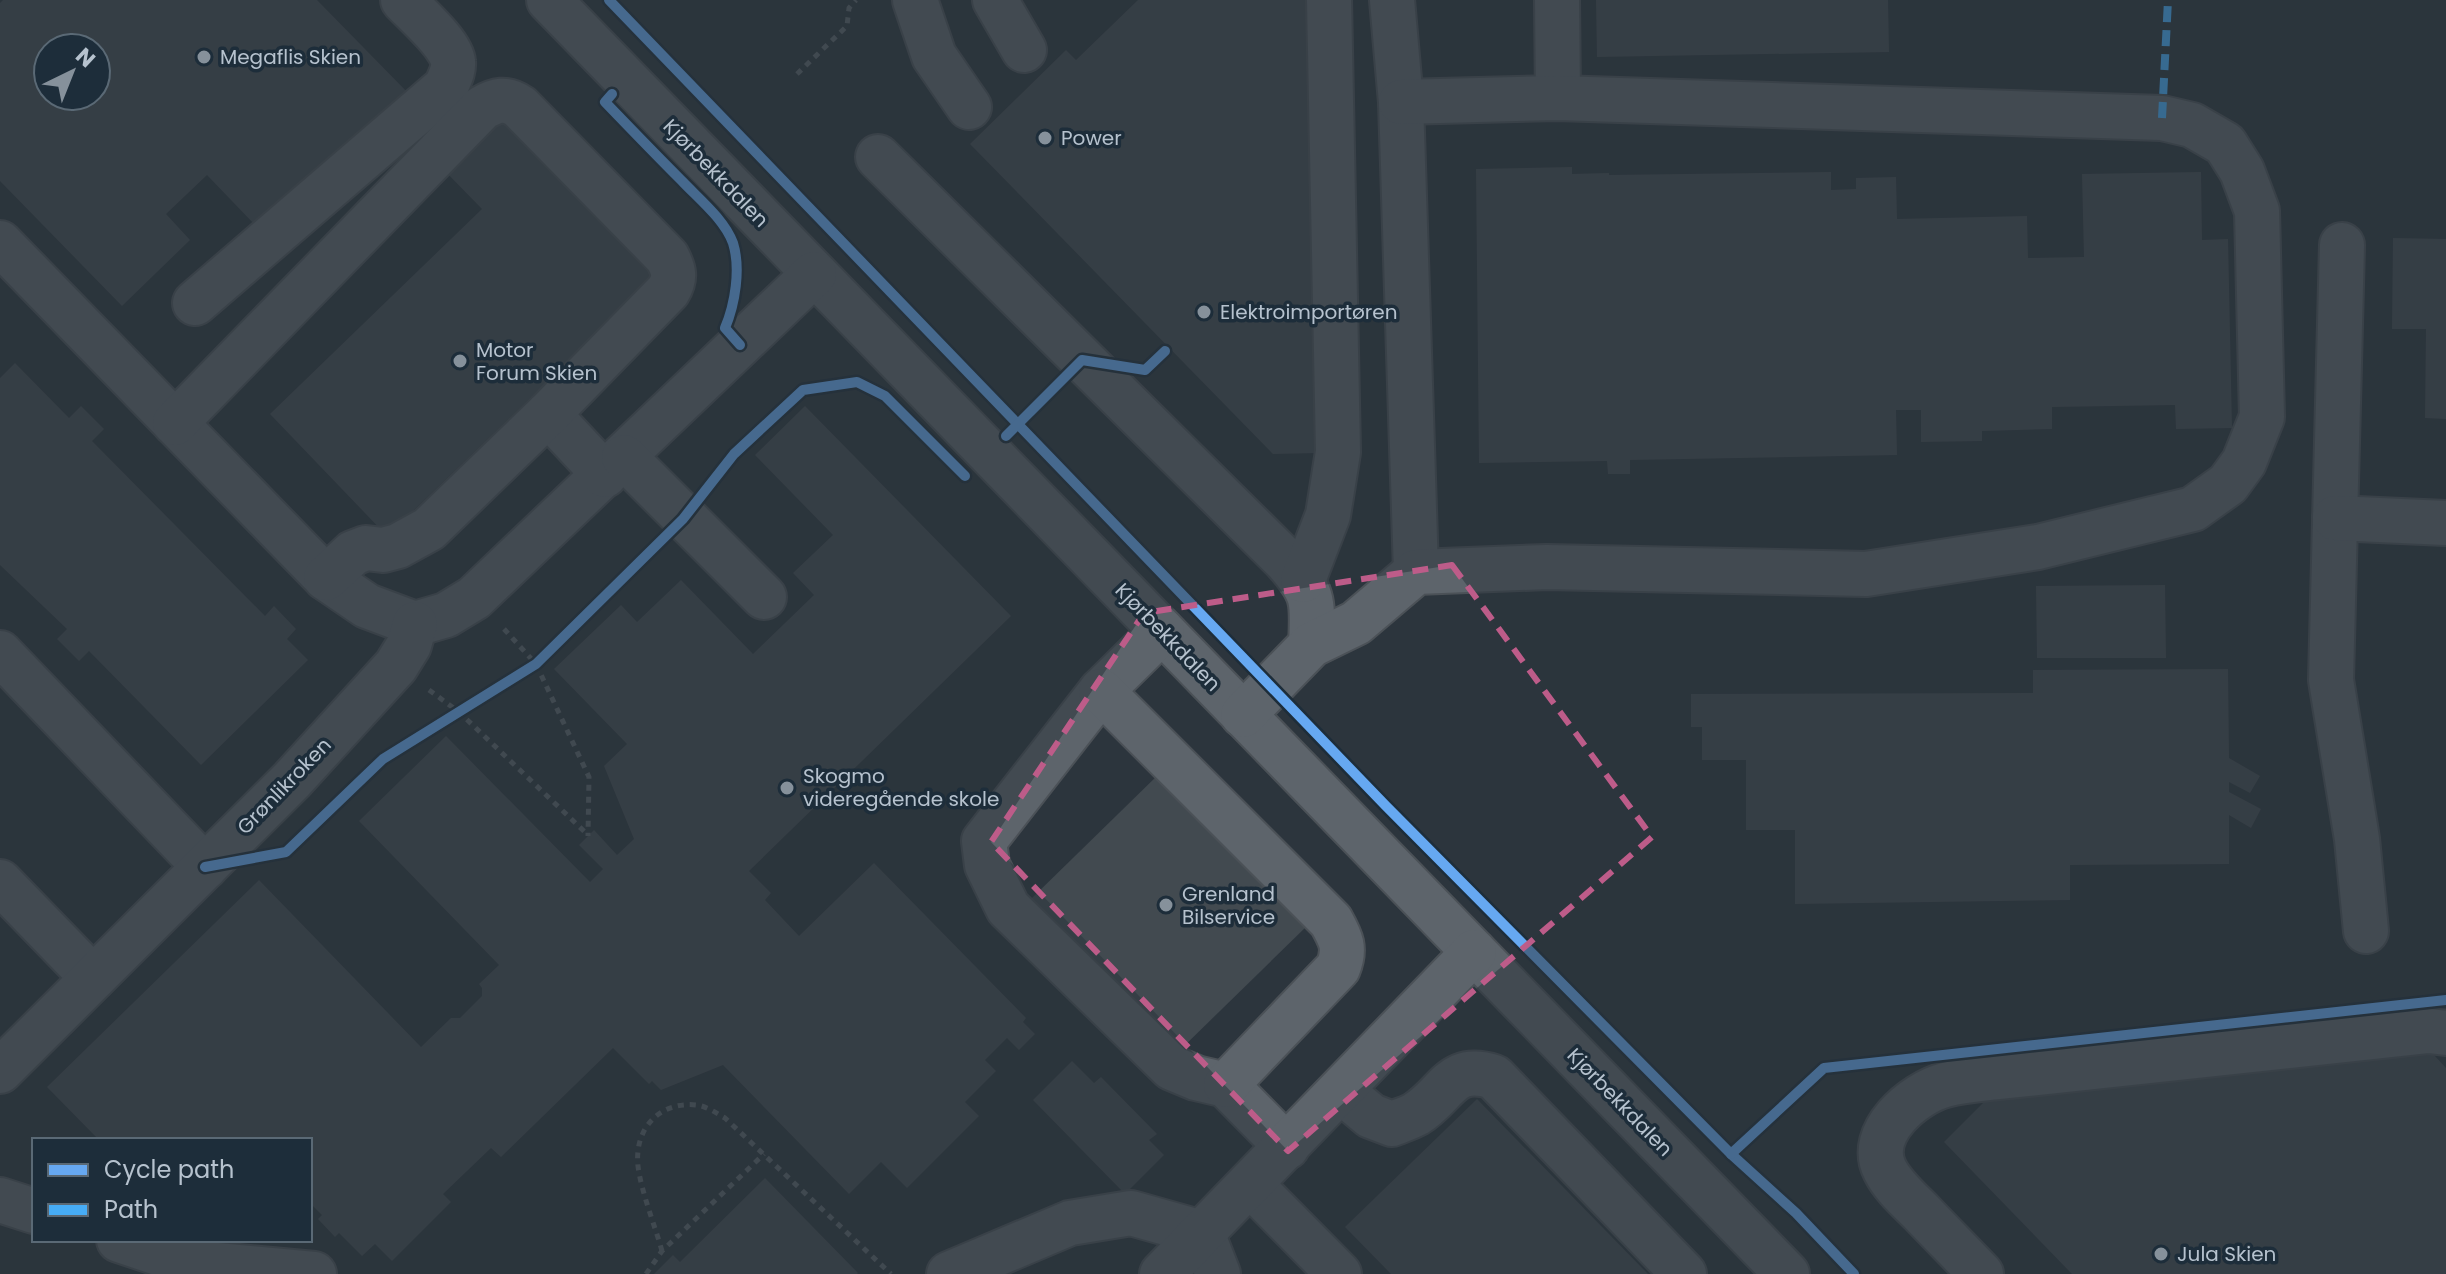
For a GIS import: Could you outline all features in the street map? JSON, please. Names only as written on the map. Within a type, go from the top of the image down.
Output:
[{"type":"street","points":[[195,303],[446,87],[454,60],[448,48],[403,0]]},
{"type":"street","name":"Kjørbekkdalen","points":[[549,0],[1787,1274]]},
{"type":"street","points":[[915,0],[934,56],[969,107]]},
{"type":"street","points":[[995,0],[1024,50]]},
{"type":"street","points":[[1303,580],[1328,515],[1338,452],[1329,0]]},
{"type":"street","points":[[1392,0],[1401,102],[1416,572]]},
{"type":"street","points":[[1557,0],[1558,98]]},
{"type":"street","points":[[1243,715],[1311,645],[1356,623],[1416,572],[1547,567],[1866,574],[2038,547],[2193,509],[2228,484],[2244,462],[2262,417],[2257,211],[2242,171],[2225,144],[2192,125],[2162,118],[1558,98],[1401,102]]},
{"type":"street","points":[[175,423],[482,108],[496,100],[511,101],[520,107],[667,257],[674,269],[674,281],[668,291],[548,414],[429,529],[398,546],[383,550],[366,548],[353,553],[326,578]]},
{"type":"street","points":[[878,157],[1303,580],[1313,603],[1311,645]]},
{"type":"street","points":[[2342,245],[2331,680],[2357,839],[2366,931]]},
{"type":"street","points":[[6,261],[175,423],[326,578],[367,606],[415,624],[446,615],[474,598],[814,274]]},
{"type":"street","points":[[548,414],[614,466],[764,597]]},
{"type":"street","points":[[2335,518],[2446,523]]},
{"type":"street","name":"Grønlikroken","points":[[0,1071],[292,780],[396,666],[409,645],[415,624]]},
{"type":"street","points":[[1162,631],[1101,691],[984,841],[987,865],[1008,908],[1172,1068],[1226,1085],[1287,1147]]},
{"type":"street","points":[[0,653],[205,867]]},
{"type":"street","points":[[1101,691],[1331,921],[1343,942],[1343,955],[1338,968],[1226,1085]]},
{"type":"street","points":[[0,882],[93,978]]},
{"type":"street","points":[[1162,1274],[1474,952]]},
{"type":"street","points":[[1981,1274],[1902,1192],[1884,1168],[1881,1151],[1885,1132],[1900,1112],[1929,1091],[1946,1084],[2016,1075],[2429,1031],[2446,1033]]},
{"type":"street","points":[[1341,1091],[1371,1116],[1392,1124],[1416,1114],[1461,1075],[1476,1072],[1494,1077],[1684,1274]]},
{"type":"street","points":[[1251,1185],[1339,1274]]},
{"type":"street","points":[[0,1200],[32,1210]]},
{"type":"street","points":[[949,1274],[1070,1223],[1131,1213],[1202,1233]]},
{"type":"street","points":[[1202,1233],[1218,1274]]},
{"type":"street","points":[[125,1242],[185,1262],[314,1274]]},
{"type":"path","points":[[797,74],[847,26],[849,8],[856,0]]},
{"type":"path","points":[[396,666],[459,712],[588,836],[589,777],[536,664],[474,598]]},
{"type":"path","points":[[524,672],[548,653]]},
{"type":"path","points":[[446,720],[472,704]]},
{"type":"path","points":[[662,1251],[638,1166],[641,1138],[650,1122],[670,1105],[700,1105],[725,1118],[891,1274]]},
{"type":"path","points":[[646,1274],[662,1251],[764,1154]]},
{"type":"highlighted area","points":[[1452,565],[1652,837],[1288,1151],[991,842],[1144,613]]},
{"type":"building","points":[[3,0],[317,0],[411,96],[258,228],[207,175],[166,214],[190,240],[122,306],[0,181],[0,3]]},
{"type":"building","points":[[1138,0],[1309,0],[1318,453],[1273,454],[970,144],[1066,50],[1076,60]]},
{"type":"building","points":[[1596,0],[1888,0],[1889,52],[1597,57]]},
{"type":"building","points":[[497,111],[657,276],[387,536],[270,414],[482,209],[440,166]]},
{"type":"building","points":[[1572,167],[1572,174],[1609,175],[1831,172],[1831,190],[1856,189],[1856,178],[1896,177],[1897,219],[2027,216],[2028,258],[2084,257],[2082,174],[2201,172],[2202,240],[2228,239],[2232,428],[2176,429],[2175,405],[2052,407],[2052,429],[1982,431],[1982,441],[1921,442],[1921,410],[1896,410],[1897,455],[1630,460],[1630,474],[1608,474],[1607,461],[1479,463],[1476,169]]},
{"type":"building","points":[[2393,238],[2446,239],[2446,419],[2425,418],[2426,329],[2392,329]]},
{"type":"building","points":[[15,363],[69,418],[81,406],[104,429],[92,441],[265,616],[274,606],[296,629],[287,639],[308,660],[201,765],[89,651],[79,661],[57,639],[67,629],[0,565],[0,378]]},
{"type":"building","points":[[805,406],[1011,616],[749,871],[771,893],[765,900],[799,936],[874,863],[1026,1018],[1023,1022],[1035,1034],[1019,1050],[1007,1038],[985,1060],[996,1071],[965,1102],[979,1116],[907,1188],[881,1162],[849,1194],[723,1065],[661,1090],[652,1081],[649,1084],[613,1048],[501,1157],[491,1148],[443,1194],[451,1202],[392,1261],[375,1244],[362,1256],[339,1233],[335,1237],[318,1219],[322,1215],[312,1205],[312,1138],[97,1138],[47,1087],[259,880],[421,1047],[451,1018],[460,1018],[482,996],[479,984],[499,965],[359,821],[446,736],[590,882],[603,869],[579,845],[594,830],[617,855],[634,839],[604,766],[627,744],[554,669],[621,605],[637,622],[681,580],[753,654],[814,595],[793,573],[833,535],[755,455]]},
{"type":"building","points":[[2165,585],[2166,658],[2037,658],[2036,586]]},
{"type":"building","points":[[2228,669],[2229,758],[2260,776],[2250,793],[2229,782],[2229,792],[2261,809],[2251,828],[2229,815],[2229,864],[2070,865],[2070,900],[1795,904],[1795,830],[1746,830],[1746,760],[1702,760],[1702,727],[1691,727],[1691,694],[2033,693],[2033,670]]},
{"type":"building","points":[[1161,772],[1309,924],[1179,1051],[1031,899]]},
{"type":"building","points":[[2422,1042],[2446,1068],[2446,1274],[2072,1274],[1944,1142],[2001,1085]]},
{"type":"building","points":[[1072,1061],[1094,1083],[1101,1077],[1157,1134],[1149,1140],[1164,1155],[1125,1194],[1033,1100]]},
{"type":"building","points":[[1477,1099],[1648,1274],[1391,1274],[1345,1227]]},
{"type":"building","points":[[765,1178],[857,1274],[654,1274],[673,1255],[680,1262]]},
{"type":"marked path","points":[[2162,118],[2168,0]]},
{"type":"cycle path","points":[[609,0],[1386,806],[1854,1274]]},
{"type":"cycle path","points":[[612,94],[605,102],[710,210],[729,234],[737,275],[732,308],[725,328],[740,345]]},
{"type":"cycle path","points":[[1006,436],[1082,360],[1145,370],[1165,351]]},
{"type":"cycle path","points":[[205,867],[286,852],[383,759],[536,664],[683,519],[734,454],[803,390],[857,382],[885,396],[965,476]]},
{"type":"cycle path","points":[[1731,1154],[1824,1068],[2446,1000]]},
{"type":"place","name":"Megaflis Skien","points":[[204,57]]},
{"type":"place","name":"Power","points":[[1045,138]]},
{"type":"place","name":"Elektroimportøren","points":[[1204,312]]},
{"type":"place","name":"Motor Forum Skien","points":[[460,361]]},
{"type":"place","name":"Skogmo videregående skole","points":[[787,788]]},
{"type":"place","name":"Grenland Bilservice","points":[[1166,905]]},
{"type":"place","name":"Jula Skien","points":[[2161,1254]]}]
